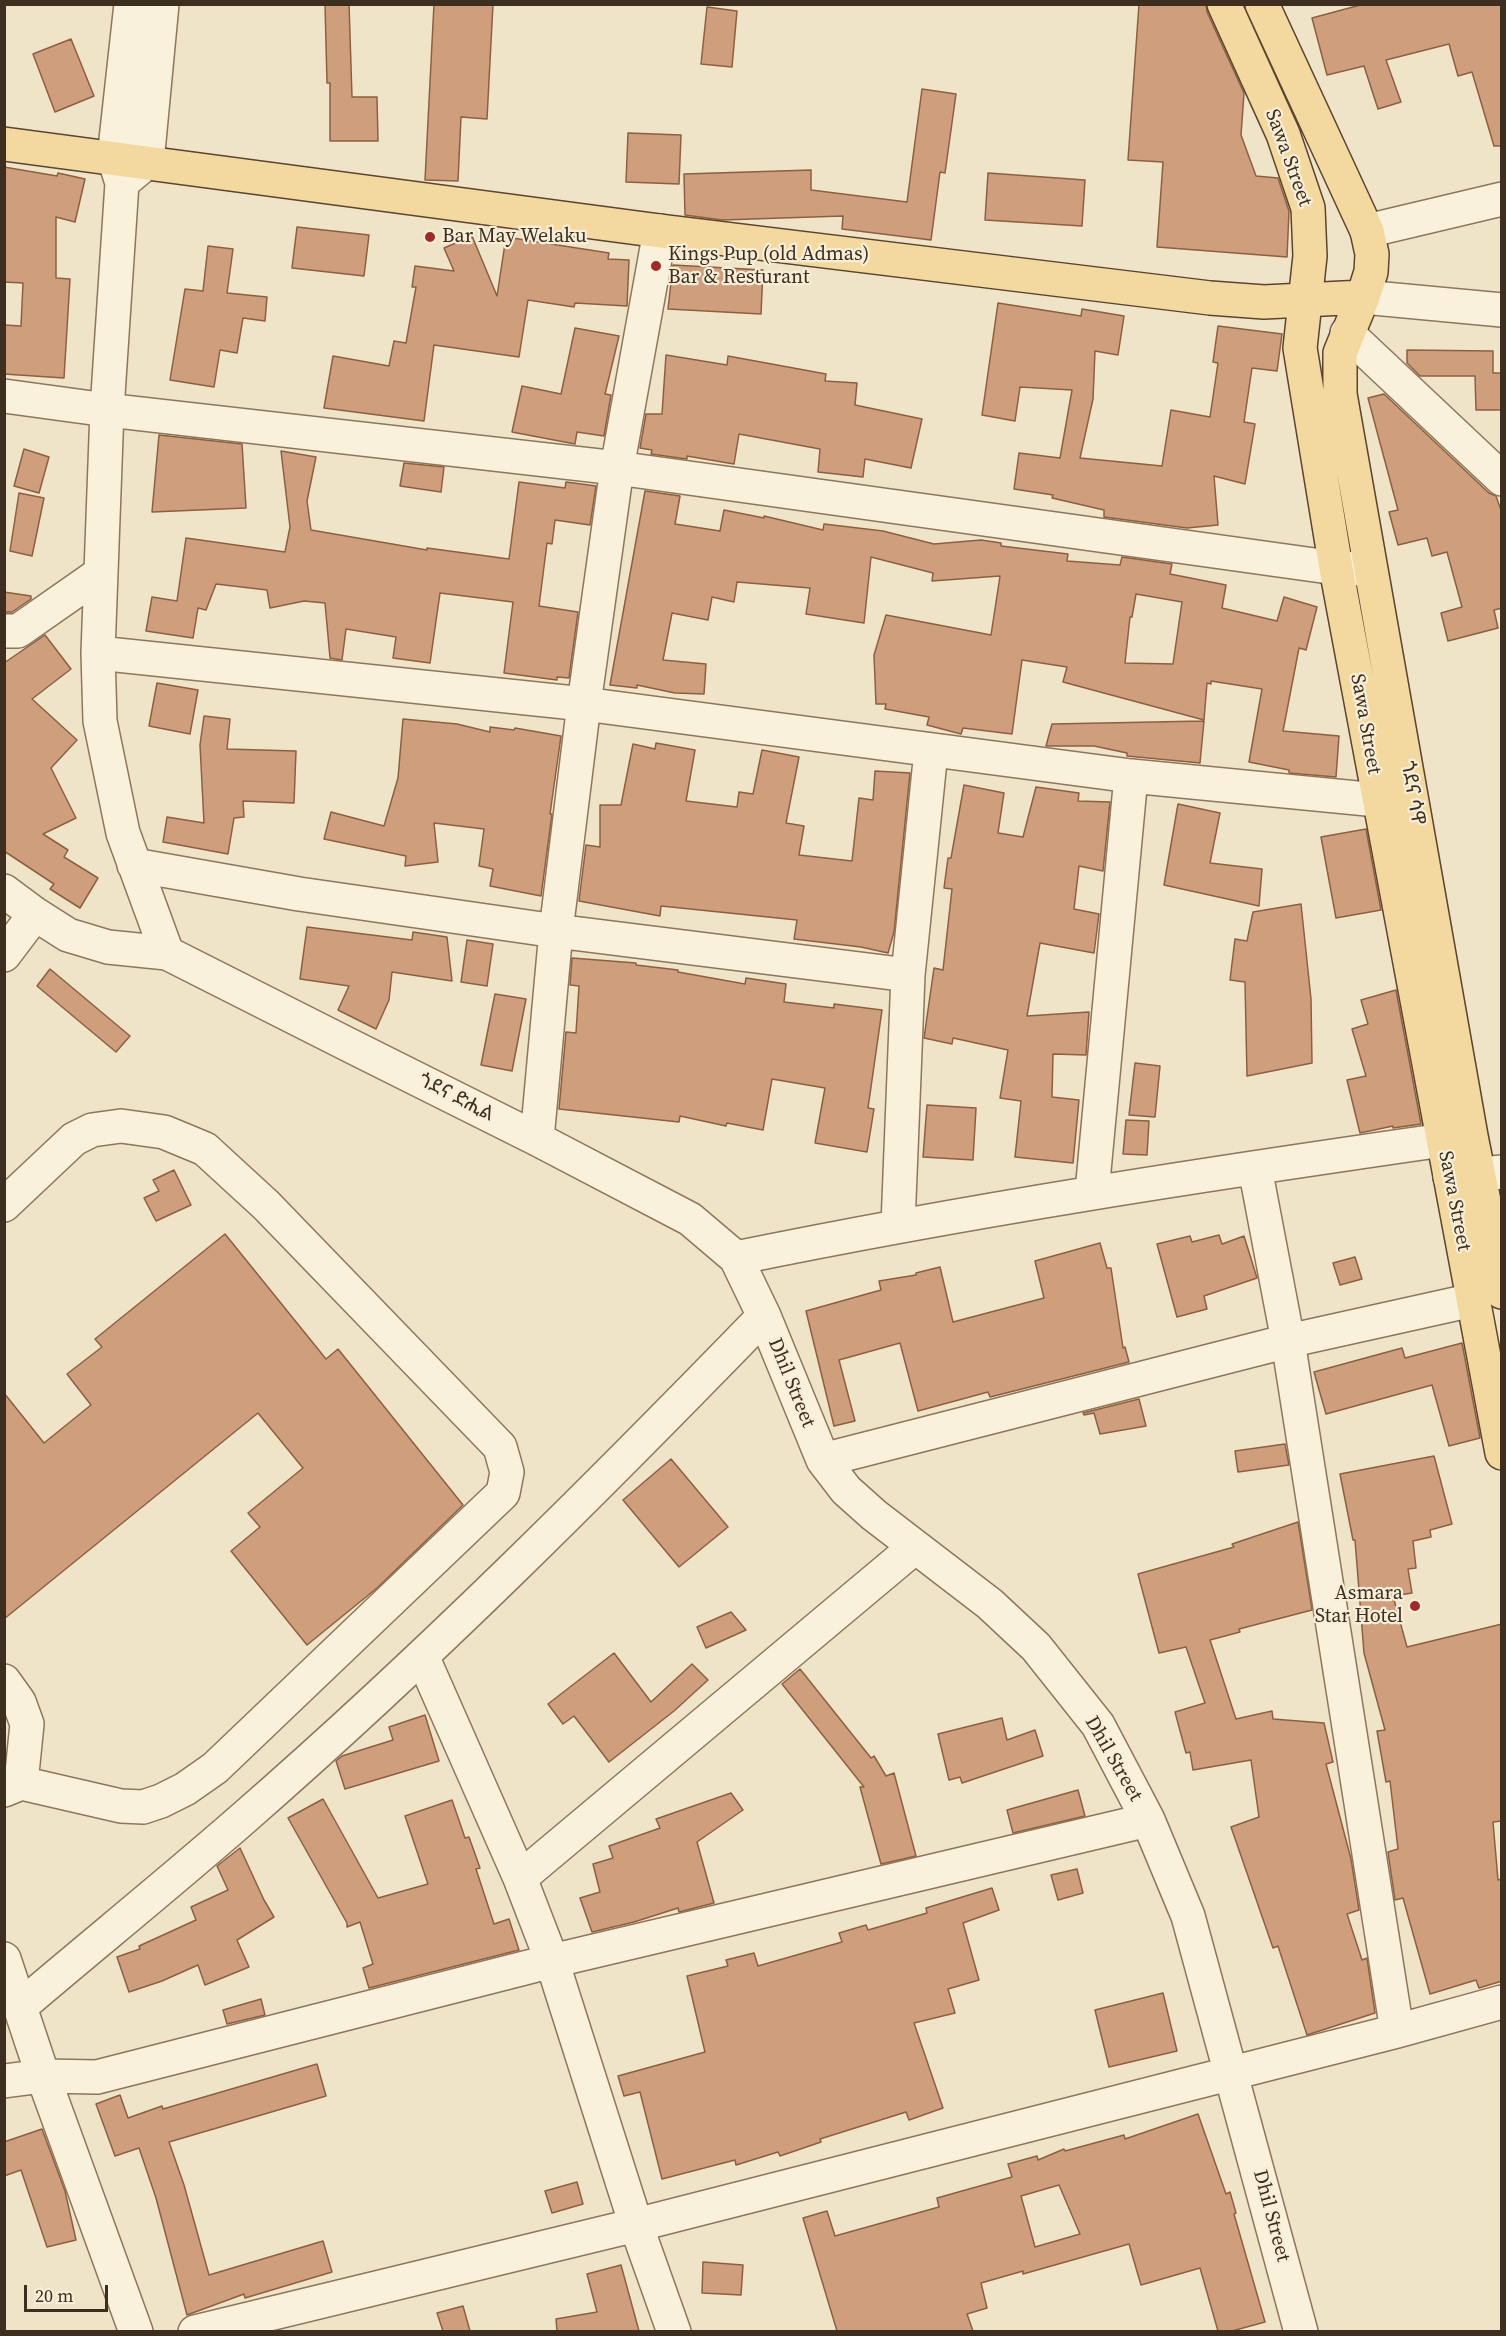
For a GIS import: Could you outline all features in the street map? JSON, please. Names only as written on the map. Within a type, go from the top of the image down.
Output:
[{"type":"main road","name":"Sawa Street","points":[[1262,4],[1367,231],[1372,254],[1371,272],[1363,297]]},
{"type":"main road","name":"Sawa Street","points":[[1224,5],[1283,134],[1308,208],[1310,256],[1300,348],[1336,568],[1443,1140],[1477,1174],[1502,1453]]},
{"type":"main road","points":[[4,144],[118,170],[147,162],[660,231],[1210,298],[1264,302],[1363,297]]},
{"type":"main road","name":"ጎደና ሳዋ","points":[[1363,297],[1340,353],[1340,394],[1477,1174]]},
{"type":"street","points":[[4,891],[68,935],[108,947],[167,953],[123,833],[100,721],[98,653],[107,410],[118,170],[131,4]]},
{"type":"street","points":[[147,162],[162,4]]},
{"type":"street","points":[[1367,231],[1502,199]]},
{"type":"street","points":[[537,1139],[556,931],[584,704],[616,468],[660,231]]},
{"type":"street","points":[[1363,297],[1502,310]]},
{"type":"street","points":[[1347,333],[1502,479]]},
{"type":"street","points":[[4,396],[107,410],[616,468],[1336,568],[1372,569]]},
{"type":"street","points":[[4,632],[18,630],[101,573]]},
{"type":"street","points":[[98,653],[584,704],[1131,776],[1413,804]]},
{"type":"street","points":[[898,1225],[908,975],[931,751]]},
{"type":"street","points":[[1092,1192],[1131,776]]},
{"type":"street","points":[[134,865],[299,894],[556,931],[908,975]]},
{"type":"street","points":[[4,955],[35,914]]},
{"type":"street","name":"ጎደና ድሒል","points":[[167,953],[537,1139],[690,1219],[736,1257]]},
{"type":"street","points":[[4,1205],[74,1139],[92,1130],[121,1126],[164,1132],[205,1149],[266,1205],[500,1447],[507,1472],[503,1492],[215,1768],[161,1802],[142,1807],[121,1806],[13,1786],[27,1724],[19,1702],[4,1681]]},
{"type":"street","points":[[736,1257],[898,1225],[1092,1192],[1443,1140]]},
{"type":"street","points":[[1255,1168],[1288,1341],[1396,2031]]},
{"type":"street","name":"Dhil Street","points":[[736,1257],[764,1316],[823,1461],[846,1490],[874,1515],[990,1604],[1036,1647],[1098,1725],[1148,1820],[1188,1916],[1233,2073],[1301,2331]]},
{"type":"street","points":[[823,1461],[1288,1341],[1487,1296]]},
{"type":"street","points":[[20,2007],[246,1816],[422,1656],[675,1408],[764,1316]]},
{"type":"street","points":[[520,1878],[915,1547]]},
{"type":"street","points":[[422,1656],[520,1878],[552,1961],[636,2224],[674,2331]]},
{"type":"street","points":[[4,2081],[43,2076],[97,2078],[552,1961],[1148,1820]]},
{"type":"street","points":[[4,1959],[43,2076],[136,2331]]},
{"type":"street","points":[[195,2331],[636,2224],[1233,2073],[1502,2002]]},
{"type":"building","points":[[325,4],[349,4],[352,97],[377,97],[378,141],[330,141],[330,83],[327,83]]},
{"type":"building","points":[[434,4],[493,4],[487,119],[461,117],[458,181],[425,180]]},
{"type":"building","points":[[1139,4],[1206,4],[1207,12],[1244,93],[1241,135],[1256,176],[1278,178],[1289,211],[1287,257],[1157,247],[1163,162],[1128,160]]},
{"type":"building","points":[[1364,4],[1502,4],[1502,146],[1494,146],[1472,72],[1458,76],[1449,44],[1386,60],[1401,102],[1378,109],[1364,66],[1327,75],[1312,18]]},
{"type":"building","points":[[707,7],[737,11],[732,67],[701,64]]},
{"type":"building","points":[[71,39],[94,96],[55,112],[33,54]]},
{"type":"building","points":[[922,89],[956,94],[945,173],[940,172],[931,240],[842,229],[843,216],[722,220],[685,215],[684,174],[811,170],[811,190],[907,202]]},
{"type":"building","points":[[628,133],[681,135],[679,184],[626,182]]},
{"type":"building","points":[[4,167],[57,176],[58,173],[85,179],[75,222],[56,217],[56,278],[70,279],[64,378],[4,374],[4,325],[21,326],[23,283],[4,282]]},
{"type":"building","points":[[988,173],[1085,180],[1082,226],[985,220]]},
{"type":"building","points":[[297,227],[369,235],[364,276],[292,268]]},
{"type":"building","points":[[472,236],[497,296],[506,237],[609,253],[608,259],[629,260],[627,306],[575,303],[574,307],[528,300],[519,357],[434,345],[424,421],[324,408],[333,356],[389,366],[394,341],[406,343],[416,287],[412,287],[415,266],[454,271],[444,248]]},
{"type":"building","points":[[208,246],[233,249],[227,293],[267,297],[265,321],[243,318],[237,353],[220,350],[214,387],[170,380],[185,289],[203,291]]},
{"type":"building","points":[[673,265],[763,270],[761,314],[668,309]]},
{"type":"building","points":[[998,303],[1081,316],[1082,309],[1124,316],[1118,355],[1095,351],[1093,399],[1080,458],[1162,466],[1171,410],[1210,417],[1218,363],[1213,362],[1218,326],[1282,334],[1277,371],[1252,368],[1244,422],[1255,424],[1245,484],[1214,476],[1218,525],[1187,528],[1104,517],[1104,510],[1052,498],[1053,495],[1014,489],[1019,453],[1060,458],[1072,390],[1020,387],[1015,421],[982,415]]},
{"type":"building","points":[[575,328],[619,336],[605,394],[611,395],[604,436],[577,432],[575,444],[512,432],[522,386],[561,394]]},
{"type":"building","points":[[1407,350],[1493,351],[1493,373],[1502,373],[1502,410],[1476,410],[1475,376],[1420,376],[1407,363]]},
{"type":"building","points":[[666,355],[727,365],[728,356],[826,374],[825,381],[857,383],[855,405],[922,419],[911,468],[865,459],[863,477],[818,472],[820,449],[739,434],[734,464],[687,456],[687,459],[651,454],[652,450],[640,448],[646,414],[662,414]]},
{"type":"building","points":[[1384,394],[1489,493],[1496,496],[1502,513],[1502,608],[1494,610],[1498,628],[1448,641],[1441,613],[1462,607],[1447,552],[1432,556],[1427,538],[1398,545],[1389,512],[1398,510],[1368,398]]},
{"type":"building","points":[[159,435],[242,444],[246,508],[152,512]]},
{"type":"building","points":[[24,449],[49,457],[39,493],[14,486]]},
{"type":"building","points":[[281,451],[316,457],[307,501],[311,530],[427,550],[427,548],[509,559],[519,482],[565,488],[566,482],[596,486],[590,525],[555,520],[552,544],[547,543],[539,606],[578,612],[569,678],[557,677],[557,680],[504,673],[513,602],[440,593],[430,663],[393,658],[396,637],[346,629],[342,660],[330,658],[325,603],[304,601],[270,608],[267,590],[216,584],[206,610],[198,608],[193,638],[146,631],[152,597],[177,601],[186,538],[285,552],[290,527]]},
{"type":"building","points":[[404,463],[444,467],[441,492],[400,486]]},
{"type":"building","points":[[645,491],[680,496],[675,524],[720,531],[724,510],[764,518],[764,516],[823,530],[824,524],[883,531],[934,544],[981,540],[1001,543],[1001,546],[1068,554],[1067,561],[1120,565],[1122,557],[1172,564],[1170,574],[1226,585],[1222,608],[1277,621],[1284,597],[1317,607],[1306,650],[1299,648],[1283,731],[1339,736],[1336,777],[1289,773],[1289,770],[1249,762],[1262,689],[1211,681],[1211,684],[1207,683],[1204,720],[1063,682],[1067,667],[1022,660],[1012,734],[963,728],[961,734],[927,725],[929,717],[885,709],[886,704],[876,704],[874,655],[886,615],[991,635],[1000,576],[932,581],[933,573],[871,557],[864,623],[806,614],[810,588],[737,582],[734,602],[712,597],[708,620],[672,613],[663,660],[706,664],[704,694],[675,693],[637,685],[637,688],[610,685]],"holes":[[[1136,594],[1182,602],[1173,664],[1125,663],[1130,617],[1132,617]]]},
{"type":"building","points":[[19,493],[44,498],[32,556],[10,551]]},
{"type":"building","points":[[4,592],[31,596],[31,599],[12,612],[4,612]]},
{"type":"building","points":[[45,635],[71,669],[32,699],[77,740],[51,768],[76,818],[43,834],[68,850],[64,857],[98,878],[80,908],[50,889],[54,884],[4,851],[4,663]]},
{"type":"building","points":[[157,683],[198,690],[190,734],[149,726]]},
{"type":"building","points":[[204,716],[230,719],[227,749],[296,751],[294,803],[243,801],[244,817],[234,818],[228,854],[163,842],[167,817],[204,823],[200,745]]},
{"type":"building","points":[[403,719],[457,724],[490,732],[490,727],[514,730],[515,728],[561,736],[541,896],[490,886],[493,869],[479,866],[484,829],[434,823],[438,862],[405,866],[406,856],[324,839],[331,812],[384,826],[398,778]]},
{"type":"building","points":[[1204,721],[1200,763],[1127,756],[1127,753],[1094,746],[1046,746],[1052,724]]},
{"type":"building","points":[[656,743],[695,750],[686,801],[737,807],[739,792],[753,794],[762,750],[799,757],[786,823],[804,826],[799,855],[852,861],[859,798],[873,800],[875,771],[910,773],[894,932],[888,953],[861,947],[794,939],[797,920],[661,906],[660,916],[579,901],[586,845],[600,847],[600,805],[621,805],[633,744],[655,749]]},
{"type":"building","points":[[964,785],[1004,793],[998,833],[1023,837],[1036,787],[1079,793],[1078,801],[1110,802],[1103,871],[1079,866],[1074,909],[1099,914],[1094,953],[1040,943],[1027,1016],[1089,1012],[1086,1055],[1053,1054],[1052,1097],[1079,1100],[1073,1163],[1015,1157],[1021,1101],[1000,1098],[1008,1050],[953,1038],[952,1044],[924,1038],[934,968],[943,970],[952,889],[944,888]]},
{"type":"building","points":[[1178,804],[1220,813],[1210,863],[1262,869],[1259,906],[1164,885]]},
{"type":"building","points":[[1366,829],[1381,910],[1336,918],[1321,837]]},
{"type":"building","points":[[1301,904],[1311,999],[1312,1063],[1247,1076],[1245,982],[1230,980],[1235,939],[1247,941],[1253,912]]},
{"type":"building","points":[[307,927],[412,940],[413,932],[447,937],[452,981],[392,972],[389,1000],[376,1029],[338,1010],[349,986],[300,979]]},
{"type":"building","points":[[467,940],[493,944],[487,986],[461,982]]},
{"type":"building","points":[[572,958],[636,963],[636,965],[678,970],[678,972],[745,984],[746,978],[786,984],[784,1002],[834,1008],[834,1004],[882,1010],[868,1108],[874,1109],[867,1152],[815,1143],[825,1088],[772,1079],[763,1130],[727,1123],[726,1126],[680,1116],[679,1122],[559,1109],[566,1032],[576,1033],[579,986],[570,985]]},
{"type":"building","points":[[50,969],[130,1036],[116,1052],[37,986]]},
{"type":"building","points":[[1396,990],[1421,1124],[1393,1128],[1393,1126],[1360,1133],[1347,1080],[1366,1076],[1352,1029],[1368,1024],[1361,1000]]},
{"type":"building","points":[[495,994],[526,999],[512,1071],[481,1065]]},
{"type":"building","points":[[1135,1063],[1160,1066],[1155,1117],[1129,1115]]},
{"type":"building","points":[[927,1105],[976,1108],[973,1160],[923,1157]]},
{"type":"building","points":[[1126,1120],[1149,1121],[1147,1155],[1123,1154]]},
{"type":"building","points":[[174,1170],[191,1205],[156,1221],[144,1198],[159,1191],[153,1180]]},
{"type":"building","points":[[225,1234],[326,1359],[338,1349],[463,1505],[377,1588],[307,1645],[231,1551],[260,1527],[248,1513],[303,1468],[258,1413],[4,1619],[4,1393],[44,1443],[91,1405],[67,1374],[102,1347],[95,1339]]},
{"type":"building","points":[[1219,1235],[1222,1244],[1244,1236],[1257,1278],[1204,1296],[1207,1309],[1177,1317],[1157,1244],[1190,1236],[1192,1242]]},
{"type":"building","points":[[1100,1243],[1107,1268],[1111,1268],[1123,1348],[1125,1347],[1129,1362],[990,1397],[988,1392],[918,1411],[900,1343],[839,1360],[855,1421],[834,1426],[806,1311],[881,1290],[879,1281],[916,1275],[916,1273],[940,1267],[953,1322],[1044,1298],[1035,1261]]},
{"type":"building","points":[[1355,1257],[1362,1279],[1340,1285],[1333,1263]]},
{"type":"building","points":[[1462,1343],[1480,1438],[1449,1446],[1432,1385],[1326,1414],[1314,1372],[1402,1348],[1405,1358]]},
{"type":"building","points":[[1139,1399],[1146,1426],[1100,1434],[1094,1413],[1084,1415],[1083,1413]]},
{"type":"building","points":[[1285,1444],[1289,1465],[1238,1472],[1235,1451]]},
{"type":"building","points":[[1434,1456],[1452,1524],[1430,1530],[1431,1537],[1413,1541],[1416,1568],[1408,1569],[1412,1593],[1393,1596],[1407,1647],[1502,1624],[1502,1821],[1493,1822],[1498,1880],[1502,1879],[1502,1981],[1479,1988],[1476,1980],[1430,1994],[1403,1898],[1395,1900],[1388,1852],[1398,1849],[1390,1781],[1386,1782],[1377,1731],[1385,1730],[1364,1653],[1355,1540],[1353,1540],[1340,1474]]},
{"type":"building","points":[[671,1459],[728,1527],[679,1567],[623,1500]]},
{"type":"building","points":[[1298,1522],[1312,1610],[1239,1629],[1240,1632],[1210,1640],[1236,1719],[1272,1711],[1273,1719],[1324,1723],[1333,1762],[1326,1764],[1351,1859],[1359,1910],[1347,1914],[1362,1960],[1367,1958],[1375,2013],[1307,2035],[1278,1946],[1273,1948],[1231,1827],[1259,1817],[1251,1760],[1193,1770],[1190,1752],[1186,1753],[1175,1712],[1205,1703],[1186,1647],[1159,1653],[1138,1574],[1234,1547],[1232,1544]]},
{"type":"building","points":[[731,1612],[746,1630],[706,1648],[697,1627]]},
{"type":"building","points":[[614,1653],[651,1702],[692,1664],[708,1680],[674,1711],[609,1762],[574,1716],[563,1724],[548,1704]]},
{"type":"building","points":[[800,1669],[871,1758],[874,1756],[886,1776],[894,1773],[916,1856],[881,1864],[860,1787],[864,1787],[782,1684]]},
{"type":"building","points":[[425,1715],[439,1761],[345,1789],[336,1761],[342,1756],[393,1740],[389,1727]]},
{"type":"building","points":[[1002,1718],[1007,1740],[1035,1730],[1043,1756],[962,1783],[960,1777],[949,1780],[938,1734]]},
{"type":"building","points":[[1078,1790],[1085,1816],[1013,1833],[1007,1810]]},
{"type":"building","points":[[731,1793],[743,1810],[697,1842],[714,1903],[679,1912],[678,1908],[592,1932],[580,1898],[600,1892],[593,1864],[613,1858],[609,1846],[660,1828],[656,1819]]},
{"type":"building","points":[[323,1799],[378,1898],[428,1884],[405,1816],[452,1800],[465,1838],[469,1837],[480,1868],[476,1869],[494,1924],[509,1919],[519,1950],[369,1988],[363,1968],[373,1964],[360,1922],[347,1927],[347,1923],[288,1818]]},
{"type":"building","points":[[240,1848],[274,1917],[237,1940],[249,1967],[205,1985],[198,1965],[129,1992],[117,1957],[140,1949],[139,1946],[196,1920],[191,1907],[228,1890],[217,1866]]},
{"type":"building","points":[[1077,1869],[1083,1893],[1058,1900],[1051,1875]]},
{"type":"building","points":[[992,1888],[999,1910],[963,1923],[979,1980],[948,1989],[955,2013],[914,2023],[943,2108],[909,2120],[906,2112],[820,2139],[821,2142],[780,2156],[778,2152],[736,2165],[735,2160],[662,2179],[640,2092],[624,2096],[618,2076],[705,2052],[687,1976],[728,1966],[726,1960],[754,1953],[758,1966],[842,1942],[839,1933],[866,1925],[868,1930],[927,1913],[926,1908]]},
{"type":"building","points":[[1163,1993],[1177,2051],[1109,2067],[1095,2010]]},
{"type":"building","points":[[261,1999],[265,2015],[227,2024],[223,2010]]},
{"type":"building","points":[[317,2064],[326,2096],[169,2142],[184,2185],[209,2275],[323,2241],[332,2272],[245,2298],[244,2294],[187,2315],[156,2198],[139,2148],[115,2156],[96,2104],[120,2095],[128,2118],[162,2106],[163,2109]]},
{"type":"building","points":[[1198,2114],[1226,2194],[1230,2192],[1236,2213],[1234,2214],[1265,2322],[1232,2331],[1218,2331],[1200,2268],[1141,2285],[1129,2244],[1023,2274],[1023,2271],[981,2283],[987,2308],[967,2314],[973,2331],[837,2331],[803,2218],[827,2211],[835,2236],[939,2207],[937,2198],[1012,2177],[1008,2164],[1037,2156],[1038,2160],[1064,2149],[1065,2151],[1124,2135],[1125,2139]],"holes":[[[1059,2185],[1080,2234],[1035,2247],[1021,2196]]]},
{"type":"building","points":[[42,2129],[65,2191],[76,2240],[47,2247],[21,2170],[4,2176],[4,2142]]},
{"type":"building","points":[[577,2182],[583,2204],[552,2213],[545,2191]]},
{"type":"building","points":[[703,2262],[743,2265],[741,2295],[702,2293]]},
{"type":"building","points":[[621,2265],[639,2331],[557,2331],[556,2319],[597,2312],[587,2274]]},
{"type":"building","points":[[463,2306],[470,2331],[443,2331],[437,2313]]},
{"type":"place","name":"Bar May Welaku","points":[[430,237]]},
{"type":"place","name":"Kings Pup (old Admas) Bar & Resturant","points":[[656,266]]},
{"type":"place","name":"Asmara Star Hotel","points":[[1415,1606]]}]
